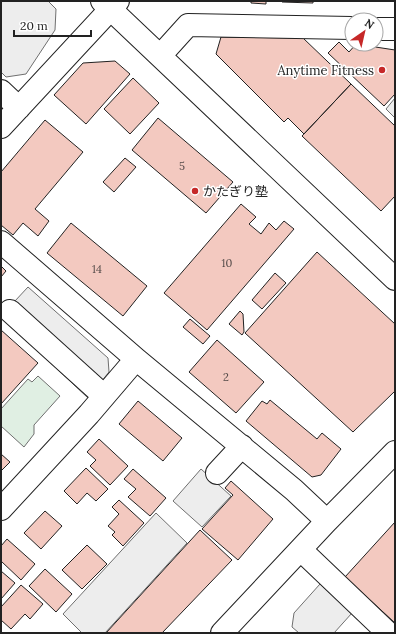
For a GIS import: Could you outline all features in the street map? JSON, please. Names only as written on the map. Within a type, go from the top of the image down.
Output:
[{"type":"street","points":[[1,127],[110,4],[160,56],[395,279]]},
{"type":"street","points":[[160,56],[188,25],[344,28]]},
{"type":"street","points":[[384,29],[395,29]]},
{"type":"street","points":[[1,91],[19,108]]},
{"type":"street","points":[[1,242],[136,359],[294,490],[327,521]]},
{"type":"street","points":[[10,311],[104,396]]},
{"type":"street","points":[[1,509],[136,359]]},
{"type":"street","points":[[217,473],[242,446]]},
{"type":"street","points":[[222,633],[327,521],[395,452]]},
{"type":"street","points":[[301,550],[388,633]]},
{"type":"green space","points":[[38,376],[60,396],[34,425],[34,434],[24,447],[1,426],[1,409],[28,379],[32,382]]},
{"type":"shaded area","points":[[1,1],[48,1],[56,9],[55,30],[26,74],[6,77],[1,72]]},
{"type":"shaded area","points":[[395,98],[395,118],[386,109]]},
{"type":"shaded area","points":[[28,287],[108,358],[109,372],[88,398],[1,316]]},
{"type":"shaded area","points":[[201,469],[231,496],[202,527],[173,501]]},
{"type":"shaded area","points":[[156,513],[187,543],[105,633],[82,633],[63,614]]},
{"type":"shaded area","points":[[320,584],[352,613],[334,633],[299,633],[292,627],[294,613]]},
{"type":"building","points":[[251,1],[266,1],[266,4],[251,3]]},
{"type":"building","points":[[313,1],[313,3],[282,2]]},
{"type":"building","points":[[221,37],[303,38],[351,84],[304,134],[288,118],[284,122],[216,54]]},
{"type":"building","points":[[339,42],[344,47],[344,52],[384,52],[384,48],[395,50],[395,94],[384,106],[328,53]]},
{"type":"building","points":[[115,61],[130,74],[86,124],[54,95],[83,63]]},
{"type":"building","points":[[133,78],[159,103],[130,134],[104,109]]},
{"type":"building","points":[[351,84],[395,126],[395,196],[381,211],[302,136]]},
{"type":"building","points":[[158,118],[233,182],[206,213],[132,150]]},
{"type":"building","points":[[45,120],[83,152],[35,209],[49,221],[38,236],[23,223],[13,235],[1,225],[1,172]]},
{"type":"building","points":[[125,158],[136,167],[114,192],[103,182]]},
{"type":"building","points":[[241,204],[256,217],[249,224],[261,234],[269,223],[276,230],[284,221],[294,229],[207,330],[164,293]]},
{"type":"building","points":[[71,223],[147,286],[123,316],[47,253]]},
{"type":"building","points":[[317,252],[395,324],[395,391],[353,432],[245,333]]},
{"type":"building","points":[[1,266],[6,271],[1,277]]},
{"type":"building","points":[[275,273],[286,283],[262,309],[252,300]]},
{"type":"building","points":[[240,311],[243,314],[244,332],[242,335],[229,324]]},
{"type":"building","points":[[190,319],[210,336],[203,344],[183,327]]},
{"type":"building","points":[[1,330],[38,363],[1,404]]},
{"type":"building","points":[[217,340],[264,382],[236,413],[189,372]]},
{"type":"building","points":[[270,400],[317,439],[322,433],[341,449],[321,475],[312,477],[246,421],[262,401],[267,404]]},
{"type":"building","points":[[138,401],[182,438],[163,461],[119,424]]},
{"type":"building","points":[[99,439],[128,466],[110,485],[90,466],[96,460],[87,452]]},
{"type":"building","points":[[1,454],[10,462],[1,471]]},
{"type":"building","points":[[86,468],[108,489],[96,501],[87,493],[77,504],[64,491]]},
{"type":"building","points":[[133,469],[166,498],[150,516],[128,497],[136,489],[124,479]]},
{"type":"building","points":[[231,481],[273,519],[238,560],[202,529],[233,495],[225,488]]},
{"type":"building","points":[[119,500],[144,523],[123,546],[112,535],[115,532],[108,526],[119,514],[112,507]]},
{"type":"building","points":[[45,511],[62,526],[41,549],[24,533]]},
{"type":"building","points":[[395,522],[395,623],[345,577]]},
{"type":"building","points":[[200,530],[232,560],[162,633],[106,633]]},
{"type":"building","points":[[7,539],[35,564],[21,580],[1,561],[1,546]]},
{"type":"building","points":[[87,545],[107,564],[82,589],[62,570]]},
{"type":"building","points":[[45,569],[72,594],[56,612],[29,586]]},
{"type":"building","points":[[1,571],[15,583],[1,599]]},
{"type":"building","points":[[21,585],[43,604],[30,619],[25,614],[11,629],[1,620],[1,607]]},
{"type":"place","name":"Anytime Fitness","points":[[382,70]]},
{"type":"place","name":"かたぎり塾","points":[[195,191]]}]
